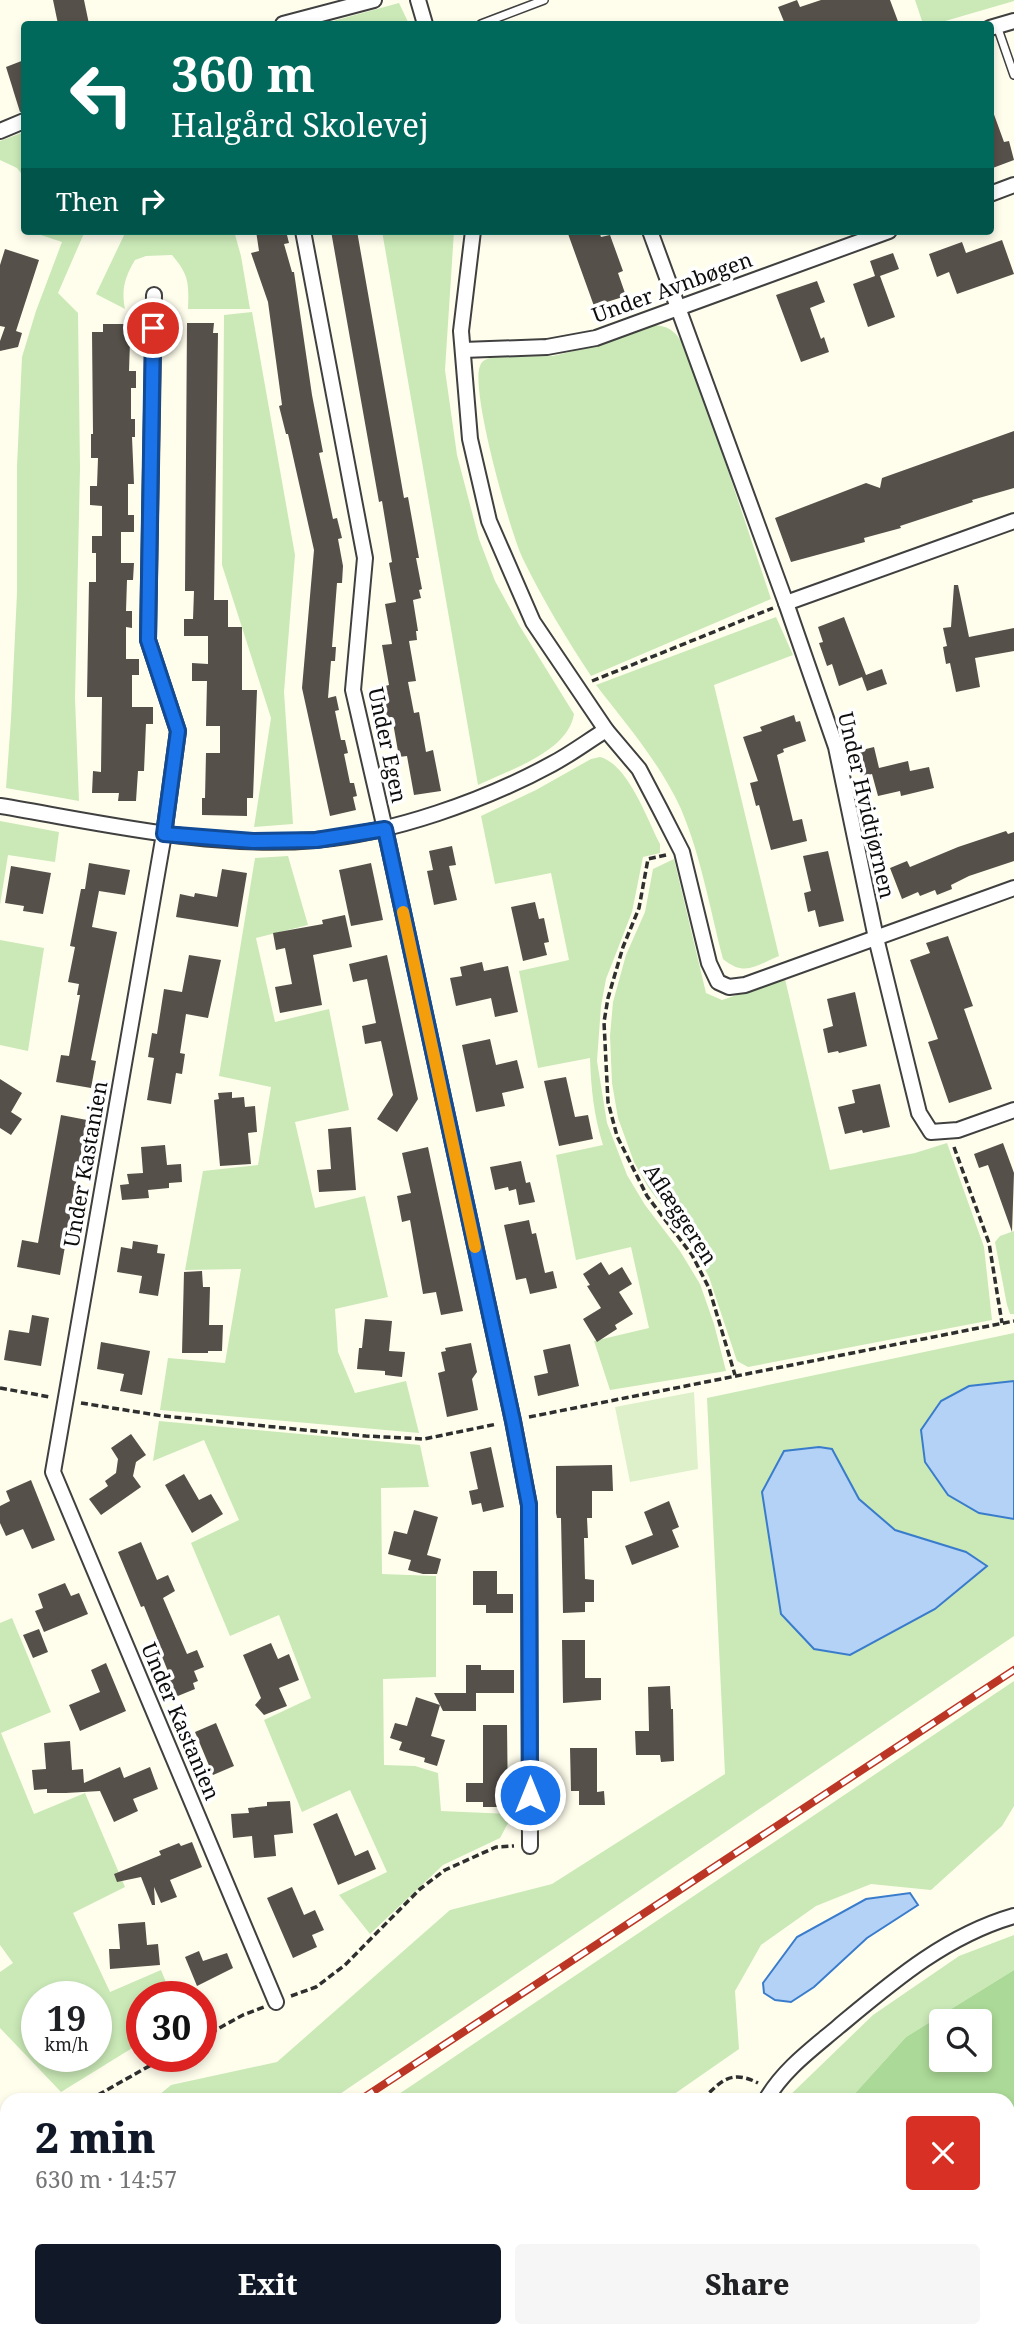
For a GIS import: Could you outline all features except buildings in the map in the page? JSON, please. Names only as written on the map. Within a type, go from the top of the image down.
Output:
[{"type":"street","points":[[294,21],[373,0]]},
{"type":"street","points":[[418,0],[424,21]]},
{"type":"street","points":[[994,27],[1014,21]]},
{"type":"street","points":[[0,131],[21,122]]},
{"type":"street","points":[[994,193],[1014,186]]},
{"type":"street","name":"Under Egen","points":[[304,235],[365,558],[352,690],[385,829],[529,1505],[530,1846]]},
{"type":"street","points":[[473,235],[461,331],[470,439],[489,521],[533,622],[606,730],[639,769],[682,852],[709,963],[718,982],[729,987],[745,985],[1014,888]]},
{"type":"street","name":"Under Hvidtjørnen","points":[[651,235],[836,747],[876,938],[919,1113],[931,1132],[948,1130]]},
{"type":"street","name":"Under Avnbøgen","points":[[463,350],[547,347],[596,338],[878,235]]},
{"type":"street","name":"Under Kastanien","points":[[154,295],[148,640],[178,731],[164,834],[53,1472],[276,2001]]},
{"type":"street","points":[[786,603],[1014,521]]},
{"type":"street","points":[[0,806],[164,834],[253,841],[316,840],[385,829],[484,797],[553,764],[606,730]]},
{"type":"street","points":[[948,1130],[958,1130],[1014,1110]]},
{"type":"street","points":[[771,2093],[799,2060],[902,1973],[947,1944],[1014,1916]]},
{"type":"lane","points":[[489,21],[544,0]]},
{"type":"lane","points":[[994,27],[1014,75]]},
{"type":"path","points":[[577,687],[786,603]]},
{"type":"path","name":"Aflæggeren","points":[[682,852],[648,859],[639,908],[613,974],[604,1023],[608,1102],[617,1136],[646,1196],[692,1255],[709,1288],[736,1375]]},
{"type":"path","points":[[948,1130],[989,1243],[1002,1323]]},
{"type":"path","points":[[217,2029],[243,2015],[316,1987],[345,1965],[420,1889],[445,1870],[496,1847],[530,1846]]},
{"type":"path","points":[[101,2093],[139,2072]]},
{"type":"path","points":[[709,2093],[731,2076],[745,2076],[766,2093]]},
{"type":"green space","points":[[915,0],[1014,0],[945,21],[922,21]]},
{"type":"green space","points":[[399,3],[408,21],[333,21]]},
{"type":"green space","points":[[21,133],[21,173],[17,168],[0,160],[0,141]]},
{"type":"green space","points":[[41,235],[83,235],[58,293],[78,313],[80,469],[75,698],[79,801],[6,788],[17,593],[17,466],[22,357],[62,242]]},
{"type":"green space","points":[[124,235],[235,235],[250,309],[188,309],[187,280],[172,255],[146,256],[135,260],[125,283],[125,309],[96,294]]},
{"type":"green space","points":[[383,235],[454,235],[445,370],[457,455],[479,539],[495,581],[574,714],[561,739],[549,749],[478,785]]},
{"type":"green space","points":[[252,312],[295,555],[284,692],[293,824],[254,827],[271,718],[222,565],[224,315]]},
{"type":"green space","points":[[650,325],[669,329],[677,335],[688,351],[771,599],[591,676],[547,604],[517,544],[486,430],[478,380],[480,366],[483,361],[492,357],[553,356],[594,346]]},
{"type":"green space","points":[[776,617],[793,655],[714,685],[779,956],[744,969],[723,959],[694,845],[673,792],[642,744],[596,685]]},
{"type":"green space","points":[[600,757],[610,762],[628,781],[660,844],[660,853],[643,857],[632,912],[606,979],[597,1061],[607,1123],[627,1175],[700,1284],[726,1371],[610,1390],[594,1341],[649,1328],[631,1247],[576,1260],[556,1155],[603,1145],[597,1124],[590,1058],[538,1068],[519,971],[569,960],[551,873],[495,884],[481,816],[536,790],[591,759]]},
{"type":"green space","points":[[0,821],[59,832],[55,862],[8,855],[0,905]]},
{"type":"green space","points":[[288,856],[308,925],[256,938],[275,1022],[329,1009],[349,1110],[295,1122],[315,1208],[365,1196],[388,1297],[335,1309],[338,1352],[355,1393],[406,1381],[419,1433],[160,1410],[168,1358],[225,1363],[241,1269],[185,1270],[203,1171],[258,1165],[271,1087],[219,1076],[255,858]]},
{"type":"green space","points":[[674,859],[706,993],[722,1000],[785,979],[830,1170],[915,1153],[947,1143],[984,1247],[992,1320],[748,1367],[737,1361],[709,1277],[692,1246],[648,1187],[634,1162],[618,1118],[612,1083],[610,1036],[613,1002],[626,955],[645,912],[653,869]]},
{"type":"green space","points":[[0,940],[44,948],[28,1051],[0,1045]]},
{"type":"green space","points":[[1014,1231],[1014,1314],[1010,1314],[995,1242],[1000,1236]]},
{"type":"green space","points":[[1014,1333],[1014,1381],[969,1386],[979,1513],[1014,1519],[1014,1636],[341,2093],[161,2093],[171,2085],[277,2062],[450,1910],[552,1884],[725,1774],[707,1398]],"holes":[[[832,1449],[859,1499],[895,1530],[966,1552],[762,1492]]]},
{"type":"green space","points":[[694,1392],[698,1469],[630,1482],[615,1407]]},
{"type":"green space","points":[[159,1421],[420,1445],[429,1487],[381,1488],[382,1574],[436,1576],[436,1677],[383,1679],[384,1765],[415,1766],[438,1773],[441,1811],[513,1814],[500,1838],[443,1865],[370,1934],[339,1895],[387,1872],[350,1790],[302,1812],[264,1720],[311,1698],[279,1615],[230,1636],[191,1543],[239,1520],[204,1440],[153,1461]]},
{"type":"green space","points":[[12,1618],[51,1712],[1,1733],[34,1814],[85,1793],[125,1887],[73,1913],[105,1981],[21,1981],[21,2050],[0,2028],[0,1972],[13,1963],[0,1945],[0,1623]]},
{"type":"green space","points":[[1014,1681],[1014,1806],[1002,1826],[931,1890],[871,1884],[816,1906],[761,1945],[735,1991],[739,2049],[676,2093],[400,2093]]},
{"type":"green space","points":[[1014,1935],[1014,1970],[951,2009],[929,2009],[929,2023],[906,2037],[855,2093],[792,2093],[873,2015],[959,1956]]},
{"type":"green space","points":[[161,1970],[165,1981],[136,1981]]},
{"type":"green space","points":[[1014,1970],[1014,2093],[855,2093],[906,2037],[929,2023],[929,2072],[992,2072],[992,2009],[951,2009]]},
{"type":"green space","points":[[126,1985],[126,2052],[112,2061],[112,1991]]},
{"type":"green space","points":[[42,2072],[93,2072],[61,2092]]},
{"type":"water","points":[[1014,1381],[1014,1519],[979,1513],[948,1495],[925,1462],[921,1430],[941,1401],[969,1386]]},
{"type":"water","points":[[819,1447],[832,1449],[859,1499],[895,1530],[966,1552],[987,1566],[935,1609],[850,1655],[814,1649],[781,1614],[762,1492],[784,1451]]},
{"type":"water","points":[[910,1893],[918,1905],[867,1938],[814,1987],[791,2002],[775,2000],[764,1993],[763,1983],[797,1937],[866,1899]]},
{"type":"railway","points":[[371,2093],[1014,1670]]},
{"type":"slow traffic","points":[[403,912],[475,1247]]},
{"type":"route","points":[[153,328],[148,640],[178,731],[164,834],[253,841],[316,840],[385,829],[529,1505],[530,1795]]}]
